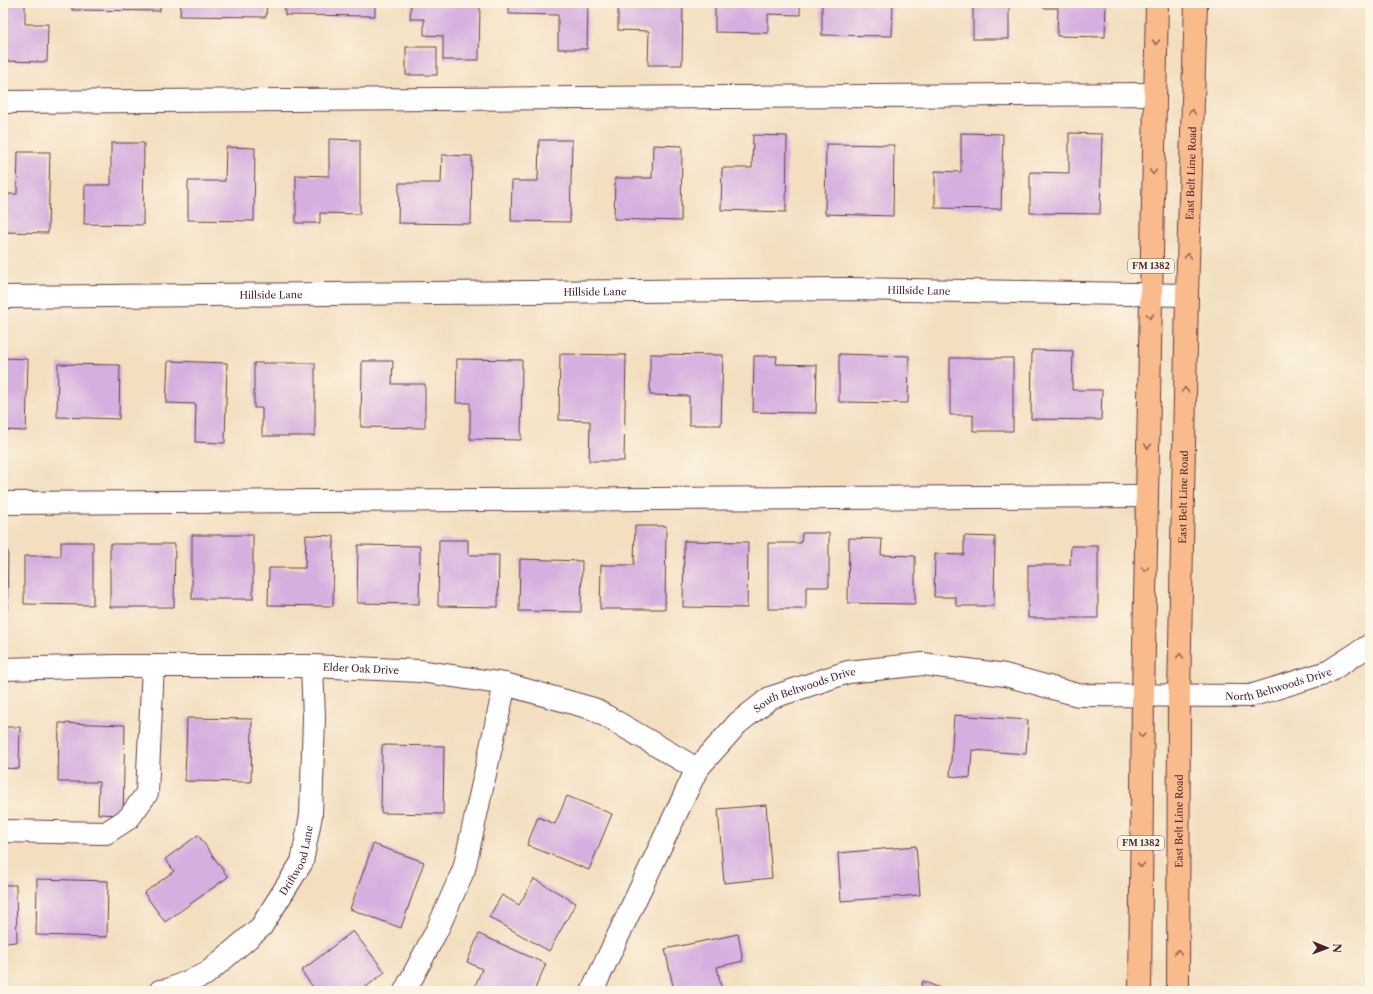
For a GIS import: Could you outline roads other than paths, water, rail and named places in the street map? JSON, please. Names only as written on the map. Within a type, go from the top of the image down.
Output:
[{"type":"main road","name":"FM 1382","points":[[1140,991],[1146,496],[1157,3]]},
{"type":"main road","name":"East Belt Line Road","points":[[1178,991],[1179,695],[1187,295],[1196,3]]},
{"type":"street","points":[[3,102],[1155,94]]},
{"type":"street","name":"Hillside Lane","points":[[3,297],[841,289],[1187,295]]},
{"type":"street","points":[[3,504],[1146,496]]},
{"type":"street","name":"North Beltwoods Drive","points":[[1179,695],[1250,696],[1328,672],[1370,645]]},
{"type":"street","name":"South Beltwoods Drive","points":[[592,991],[697,769],[738,723],[770,698],[848,672],[923,664],[1005,675],[1078,695],[1179,695]]},
{"type":"street","points":[[3,831],[106,833],[129,818],[147,793],[153,666]]},
{"type":"street","name":"Elder Oak Drive","points":[[3,669],[153,666],[312,666],[420,671],[505,684],[594,709],[697,769]]},
{"type":"street","name":"Driftwood Lane","points":[[160,991],[168,990],[206,974],[261,927],[302,862],[310,815],[314,718],[312,666]]},
{"type":"street","points":[[405,991],[438,928],[464,869],[505,684]]}]
